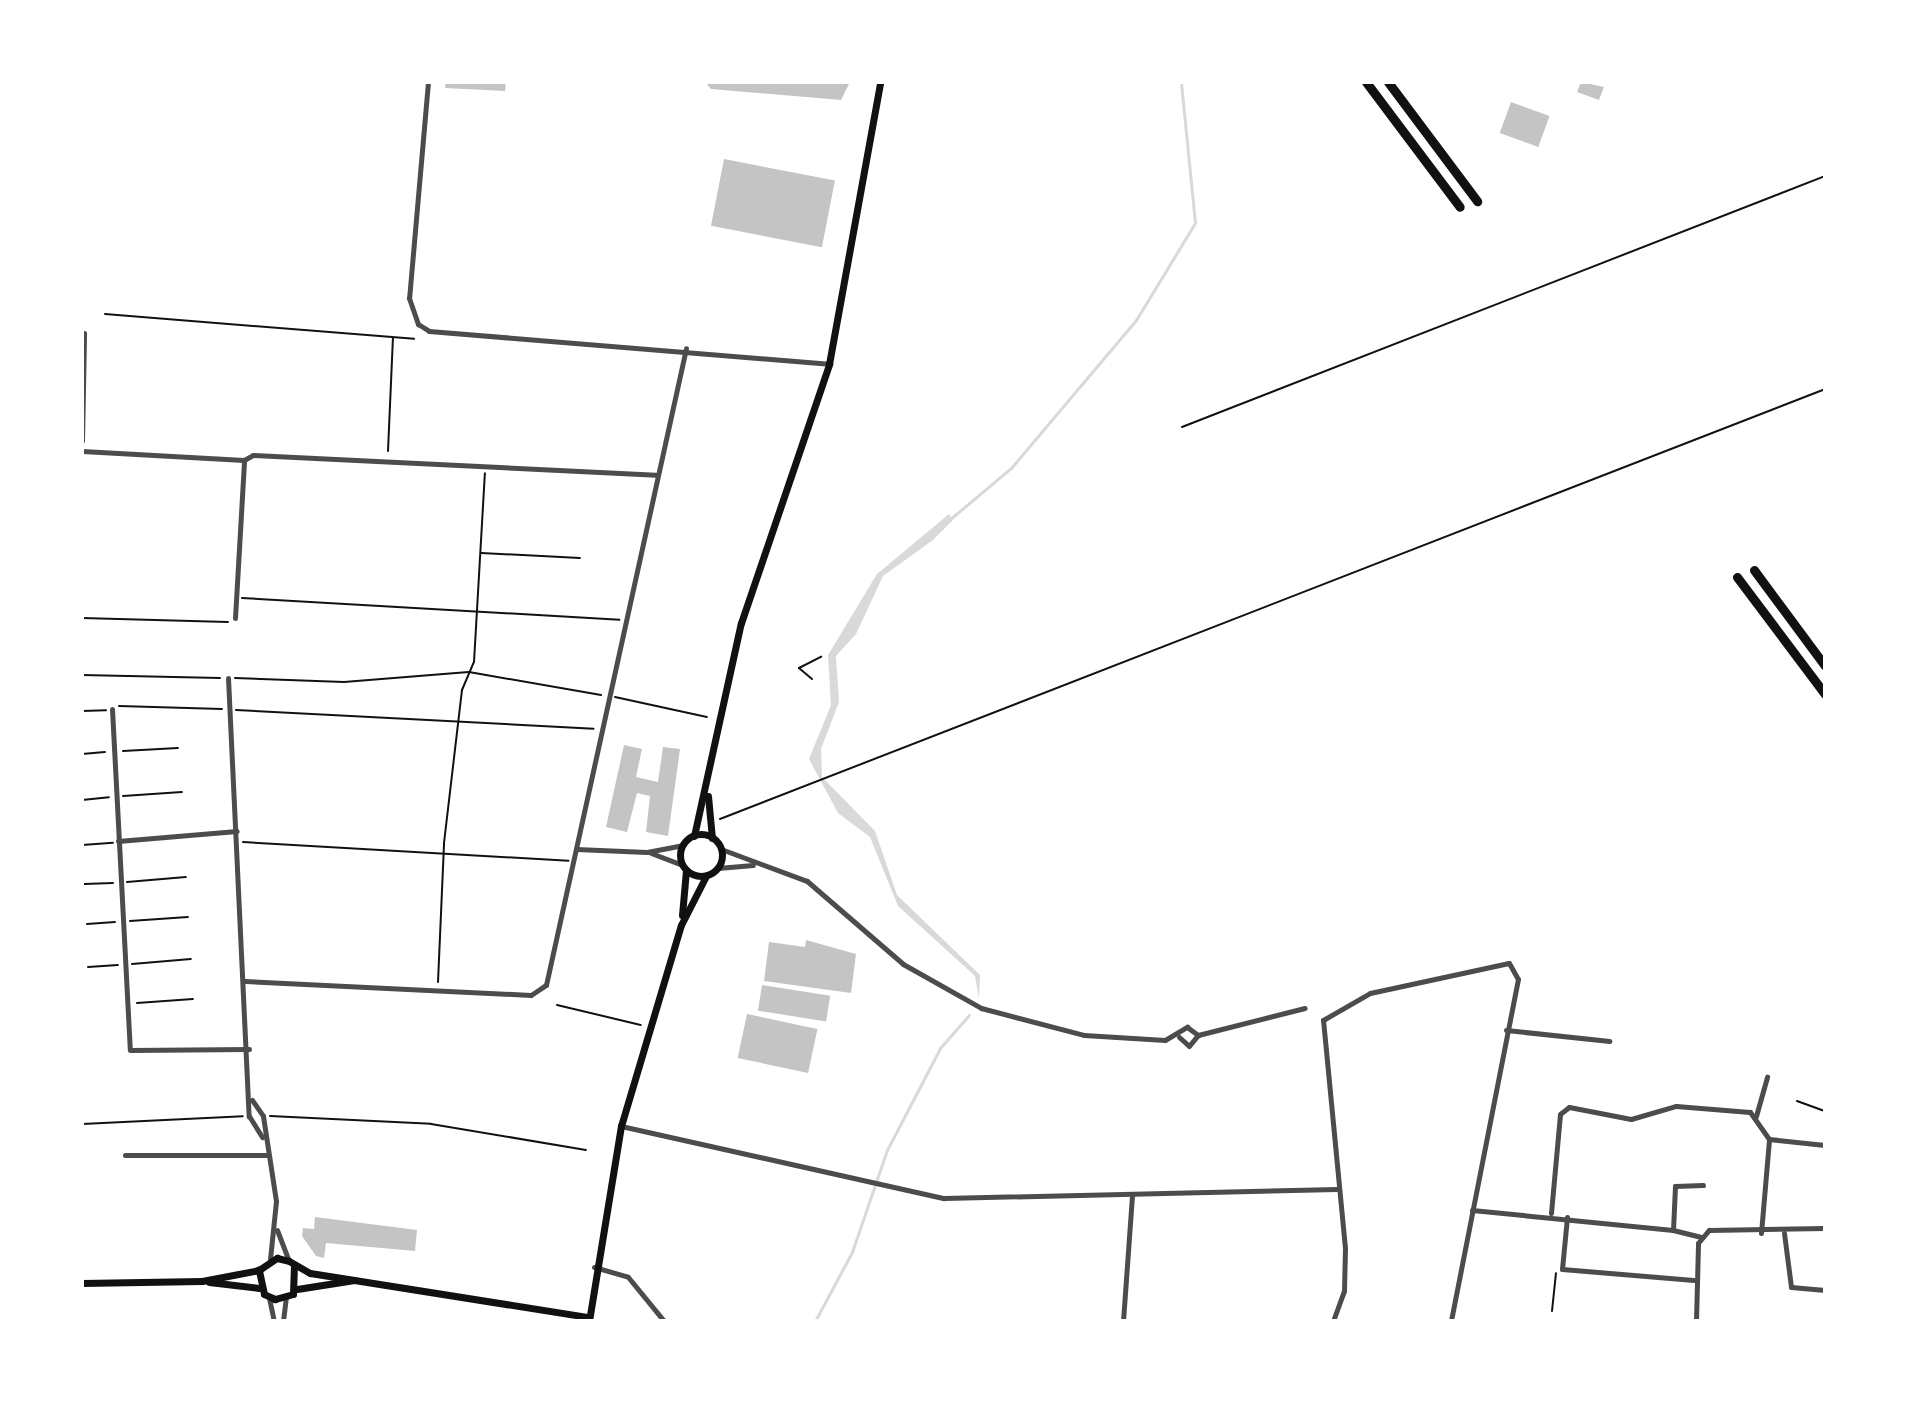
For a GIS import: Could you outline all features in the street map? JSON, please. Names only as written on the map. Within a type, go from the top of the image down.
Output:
[{"type":"highway","points":[[1366,82],[1460,207]]},
{"type":"highway","points":[[1388,82],[1477,201]]},
{"type":"highway","points":[[1754,570],[1825,666]]},
{"type":"highway","points":[[1737,577],[1825,694]]},
{"type":"main road","points":[[681,925],[683,845],[694,836],[708,789],[741,623],[829,364],[880,82]]},
{"type":"main road","points":[[202,1281],[259,1270],[270,1259],[360,1279],[589,1319],[594,1267],[621,1126],[681,925],[706,876],[718,868],[721,849],[712,838],[708,789]]},
{"type":"main road","points":[[694,836],[712,838]]},
{"type":"main road","points":[[684,868],[706,876]]},
{"type":"main road","points":[[291,1263],[297,1289]]},
{"type":"main road","points":[[259,1270],[259,1288]]},
{"type":"main road","points":[[82,1283],[202,1281],[259,1288],[269,1298],[286,1298],[297,1289],[360,1279]]},
{"type":"street","points":[[428,82],[409,298],[418,324],[429,331],[686,348],[829,364]]},
{"type":"street","points":[[82,441],[84,333]]},
{"type":"street","points":[[245,981],[540,993],[576,849],[686,348]]},
{"type":"street","points":[[82,451],[244,460],[253,455],[656,475]]},
{"type":"street","points":[[235,618],[244,460]]},
{"type":"street","points":[[228,678],[252,1099],[249,1116],[262,1137],[277,1229],[291,1263]]},
{"type":"street","points":[[112,709],[130,1050],[249,1049]]},
{"type":"street","points":[[118,841],[237,831]]},
{"type":"street","points":[[576,849],[647,852],[683,845]]},
{"type":"street","points":[[721,849],[807,881],[903,964],[981,1008],[1060,1032],[1179,1037],[1189,1046],[1198,1035],[1305,1008]]},
{"type":"street","points":[[647,852],[684,868]]},
{"type":"street","points":[[718,868],[759,865]]},
{"type":"street","points":[[1333,1321],[1346,1275],[1323,1020],[1370,993],[1499,963],[1514,967],[1506,1030],[1451,1321]]},
{"type":"street","points":[[1179,1037],[1187,1027],[1198,1035]]},
{"type":"street","points":[[1506,1030],[1609,1041]]},
{"type":"street","points":[[1761,1234],[1769,1139],[1756,1116],[1767,1077]]},
{"type":"street","points":[[252,1099],[263,1116],[262,1137]]},
{"type":"street","points":[[1551,1213],[1560,1114],[1569,1107],[1631,1119],[1676,1106],[1756,1116]]},
{"type":"street","points":[[621,1126],[877,1180],[944,1198],[1337,1189]]},
{"type":"street","points":[[1769,1139],[1825,1145]]},
{"type":"street","points":[[125,1155],[267,1155]]},
{"type":"street","points":[[1673,1230],[1675,1186],[1703,1185]]},
{"type":"street","points":[[1123,1321],[1132,1194]]},
{"type":"street","points":[[1472,1210],[1551,1213],[1673,1230],[1701,1237],[1716,1229],[1761,1234],[1825,1228]]},
{"type":"street","points":[[1567,1217],[1562,1269],[1694,1280]]},
{"type":"street","points":[[270,1259],[277,1229]]},
{"type":"street","points":[[1784,1233],[1791,1287],[1825,1290]]},
{"type":"street","points":[[1696,1321],[1694,1280],[1701,1237]]},
{"type":"street","points":[[594,1267],[628,1277],[664,1321]]},
{"type":"street","points":[[269,1298],[274,1321]]},
{"type":"street","points":[[283,1321],[286,1298]]},
{"type":"path","points":[[1182,427],[1825,176]]},
{"type":"path","points":[[105,314],[414,339]]},
{"type":"path","points":[[388,451],[393,338]]},
{"type":"path","points":[[709,820],[825,781],[1825,389]]},
{"type":"path","points":[[438,991],[444,854],[477,613],[486,467]]},
{"type":"path","points":[[481,553],[580,558]]},
{"type":"path","points":[[237,597],[626,621]]},
{"type":"path","points":[[82,618],[221,626],[235,618]]},
{"type":"path","points":[[812,679],[799,668],[821,657]]},
{"type":"path","points":[[82,675],[344,682],[469,672],[707,717]]},
{"type":"path","points":[[82,711],[175,703],[176,710],[230,709],[602,730]]},
{"type":"path","points":[[82,754],[178,748]]},
{"type":"path","points":[[82,800],[182,792]]},
{"type":"path","points":[[82,845],[118,841]]},
{"type":"path","points":[[237,842],[573,861]]},
{"type":"path","points":[[84,884],[186,877]]},
{"type":"path","points":[[87,924],[188,917]]},
{"type":"path","points":[[88,967],[191,959]]},
{"type":"path","points":[[128,1004],[193,999]]},
{"type":"path","points":[[557,1005],[650,1027]]},
{"type":"path","points":[[1797,1101],[1825,1111]]},
{"type":"path","points":[[82,1124],[249,1116]]},
{"type":"path","points":[[263,1116],[431,1124],[586,1150]]},
{"type":"path","points":[[1552,1311],[1562,1269]]},
{"type":"shaded area","points":[[949,514],[953,520],[933,540],[883,576],[856,634],[836,656],[839,702],[821,749],[822,777],[875,831],[897,895],[980,975],[979,998],[975,976],[898,906],[870,837],[838,813],[809,759],[831,705],[828,655],[877,574]]},
{"type":"building","points":[[446,82],[506,82],[505,91],[445,88]]},
{"type":"building","points":[[705,82],[850,82],[841,100],[711,89]]},
{"type":"building","points":[[1581,82],[1604,87],[1599,100],[1577,92]]},
{"type":"building","points":[[1511,102],[1550,116],[1538,147],[1500,133]]},
{"type":"building","points":[[724,159],[835,181],[822,247],[711,226]]},
{"type":"building","points":[[624,745],[642,749],[636,777],[658,782],[663,747],[680,749],[668,836],[646,832],[650,796],[637,793],[627,832],[606,827]]},
{"type":"building","points":[[806,940],[856,954],[851,993],[764,981],[769,942],[805,947]]},
{"type":"building","points":[[762,985],[830,996],[826,1021],[758,1011]]},
{"type":"building","points":[[747,1014],[817,1029],[808,1073],[738,1058]]},
{"type":"building","points":[[315,1217],[417,1230],[415,1251],[326,1243],[324,1258],[316,1256],[302,1236],[303,1228],[314,1229]]},
{"type":"waterway","points":[[949,520],[1011,468],[1136,320],[1195,223],[1181,82]]},
{"type":"waterway","points":[[815,1321],[852,1252],[887,1150],[940,1048],[969,1015]]}]
